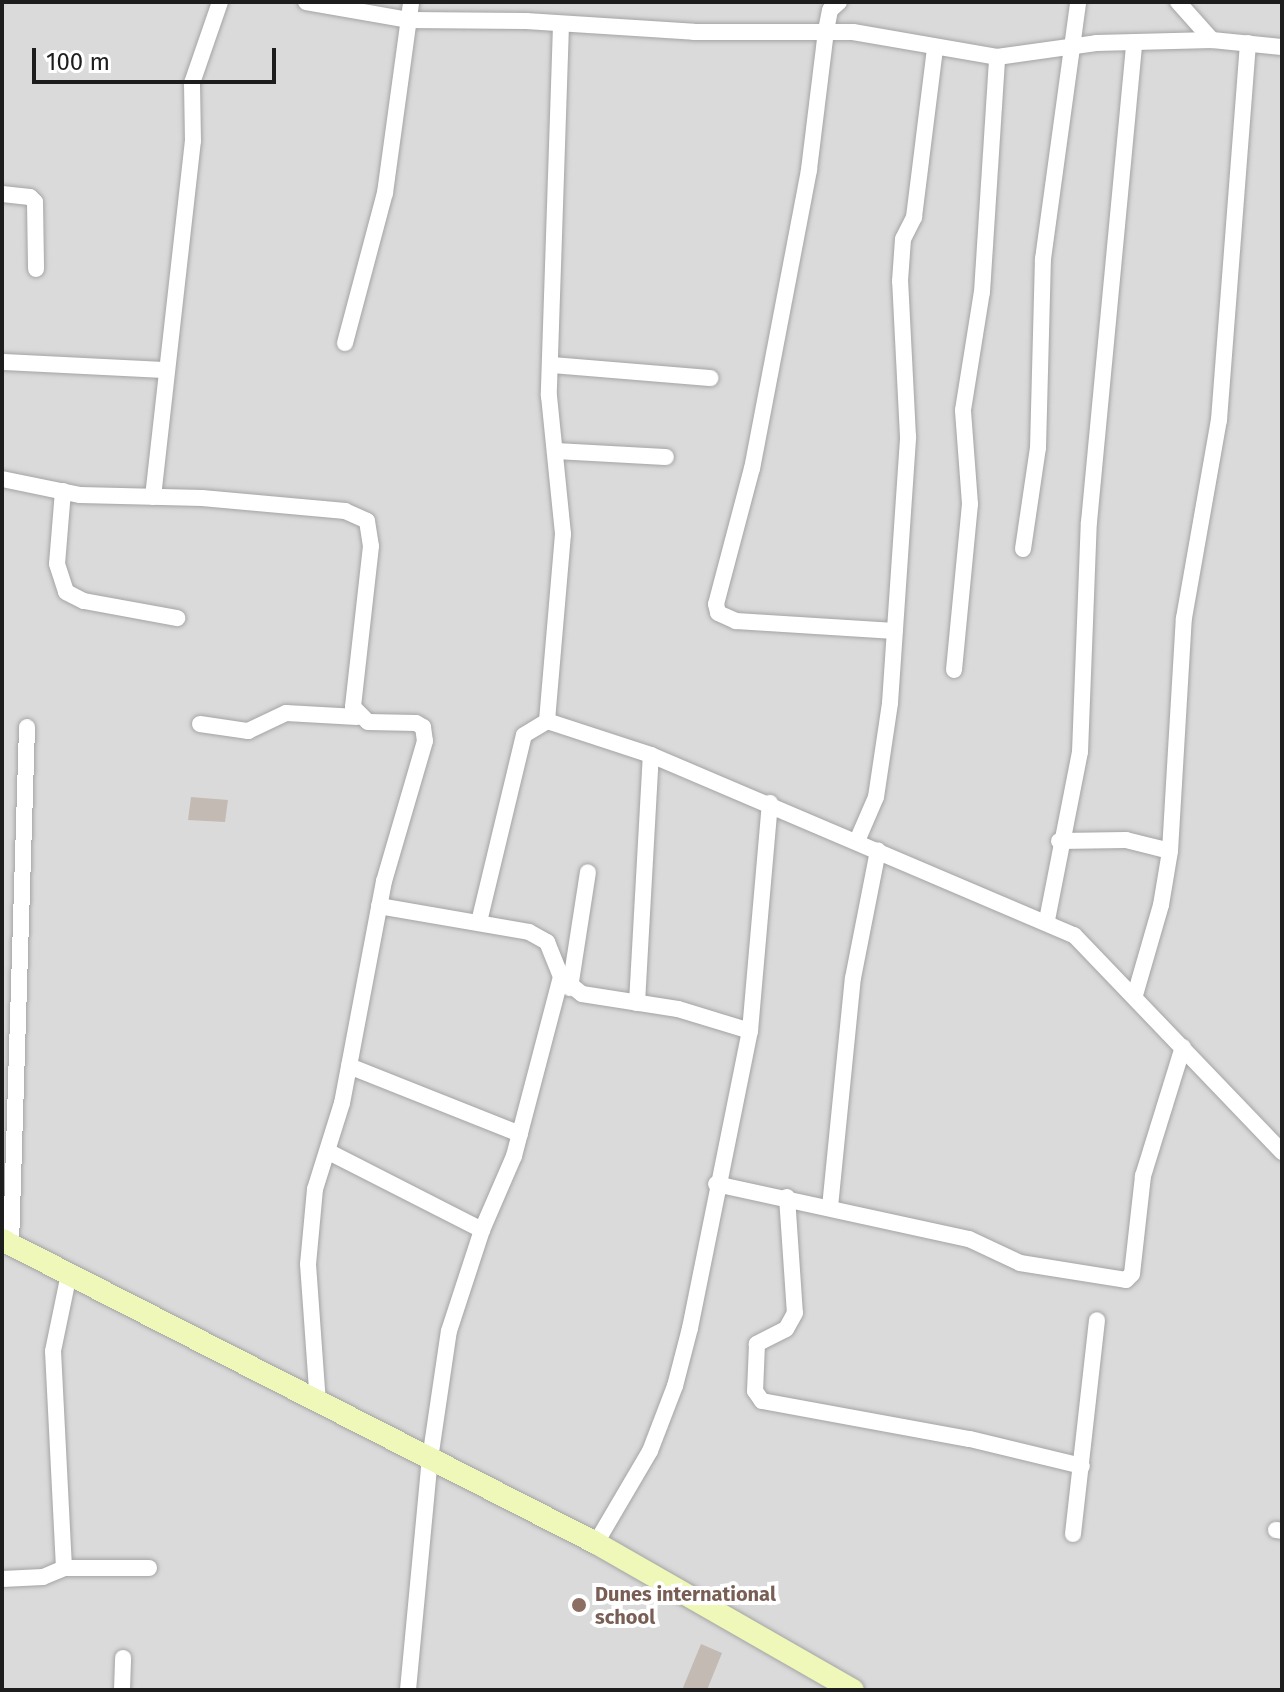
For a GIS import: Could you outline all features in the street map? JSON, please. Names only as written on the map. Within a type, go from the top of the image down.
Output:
[{"type":"main road","points":[[7,1242],[596,1543],[853,1690]]},
{"type":"street","points":[[153,497],[193,141],[192,83],[220,2]]},
{"type":"street","points":[[306,2],[409,20],[694,32],[826,31],[997,57],[1070,46],[1134,42],[1212,40],[1282,47]]},
{"type":"street","points":[[345,343],[385,193],[411,2]]},
{"type":"street","points":[[839,2],[830,10],[826,31],[809,170],[752,468],[716,604],[718,613],[736,621],[895,631]]},
{"type":"street","points":[[1023,549],[1038,448],[1043,259],[1078,2]]},
{"type":"street","points":[[1178,2],[1212,40]]},
{"type":"street","points":[[547,721],[563,534],[551,365],[561,25]]},
{"type":"street","points":[[1047,920],[1059,841],[1080,752],[1089,522],[1134,42]]},
{"type":"street","points":[[1135,995],[1161,905],[1170,851],[1184,618],[1219,420],[1248,43]]},
{"type":"street","points":[[857,841],[876,797],[895,631],[908,437],[900,281],[903,239],[914,217],[935,48]]},
{"type":"street","points":[[954,670],[970,504],[963,410],[984,270],[997,57]]},
{"type":"street","points":[[2,194],[30,197],[35,202],[36,269]]},
{"type":"street","points":[[2,362],[166,370]]},
{"type":"street","points":[[551,365],[710,378]]},
{"type":"street","points":[[555,451],[666,457]]},
{"type":"street","points":[[2,479],[63,491],[345,511],[367,521],[371,546],[354,692],[357,717]]},
{"type":"street","points":[[63,491],[57,564],[66,592],[84,601],[177,618]]},
{"type":"street","points":[[200,724],[248,731],[286,713],[357,717],[368,722],[416,723],[423,727],[425,741],[379,906],[349,1066],[329,1152],[315,1189],[308,1264],[318,1402]]},
{"type":"street","points":[[479,922],[524,735],[547,721],[651,755],[1047,920],[1093,950],[1282,1152]]},
{"type":"street","points":[[7,1242],[27,727]]},
{"type":"street","points":[[637,1003],[651,755]]},
{"type":"street","points":[[596,1543],[650,1451],[670,1400],[750,1031],[770,803]]},
{"type":"street","points":[[1059,841],[1126,840],[1170,851]]},
{"type":"street","points":[[830,1207],[853,978],[878,850]]},
{"type":"street","points":[[408,1690],[430,1459],[453,1311],[520,1134],[565,982],[588,872]]},
{"type":"street","points":[[379,906],[517,928],[547,942],[565,982],[750,1031]]},
{"type":"street","points":[[716,1184],[969,1239],[1020,1263],[1126,1280],[1132,1274],[1143,1176],[1183,1047]]},
{"type":"street","points":[[349,1066],[520,1134]]},
{"type":"street","points":[[329,1152],[482,1230]]},
{"type":"street","points":[[787,1197],[795,1313],[786,1329],[757,1344],[755,1391],[762,1401],[970,1439],[1082,1466]]},
{"type":"street","points":[[64,1568],[53,1351],[69,1274]]},
{"type":"street","points":[[1073,1534],[1097,1320]]},
{"type":"street","points":[[2,1579],[43,1577],[64,1568],[149,1568]]},
{"type":"street","points":[[122,1690],[123,1658]]},
{"type":"shaded area","points":[[2,2],[1282,2],[1282,1690],[2,1690]]},
{"type":"building","points":[[191,797],[228,800],[225,822],[188,820]]},
{"type":"building","points":[[701,1644],[722,1653],[707,1690],[682,1690]]},
{"type":"place","name":"Dunes international school","points":[[579,1605]]}]
